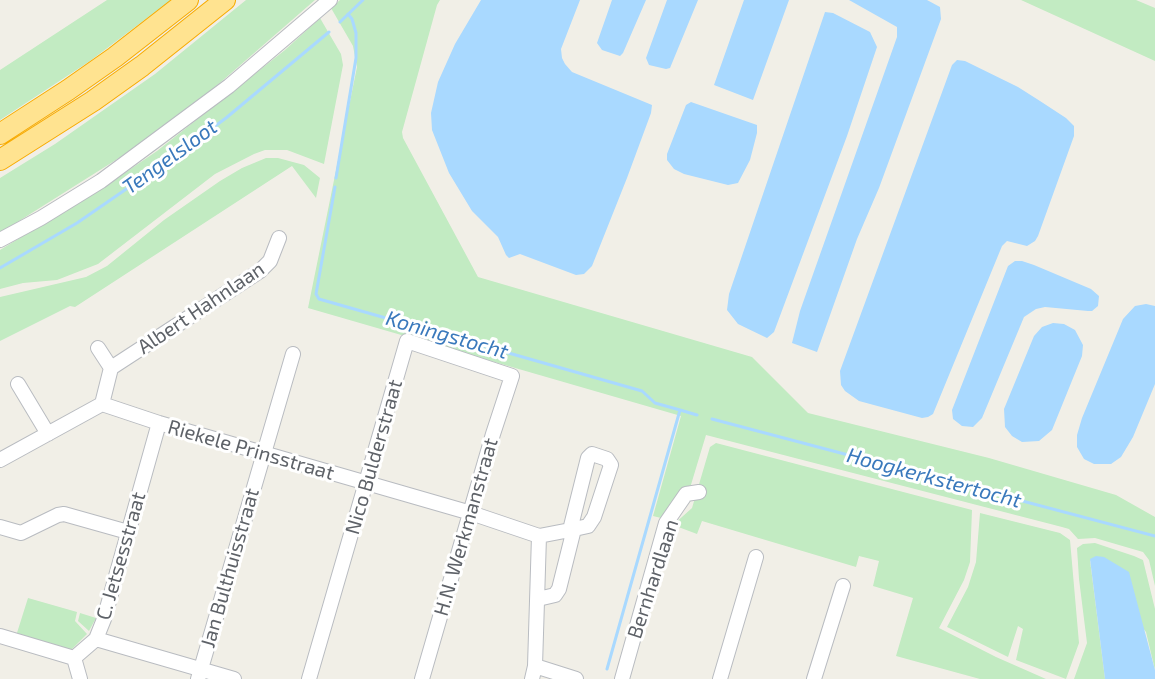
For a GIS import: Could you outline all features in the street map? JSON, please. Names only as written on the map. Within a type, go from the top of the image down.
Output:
[{"type":"highway","points":[[0,134],[115,57],[189,0]]},
{"type":"highway","points":[[0,160],[93,101],[142,66],[225,0]]},
{"type":"street","points":[[0,240],[101,181],[229,86],[330,0]]},
{"type":"street","name":"Albert Hahnlaan","points":[[111,368],[260,271],[270,261],[279,238]]},
{"type":"street","name":"Nico Bulderstraat","points":[[309,679],[407,341],[512,376]]},
{"type":"street","points":[[0,460],[102,404],[111,368],[98,348]]},
{"type":"street","name":"Jan Bulthuisstraat","points":[[199,674],[293,354]]},
{"type":"street","name":"H.N. Werkmanstraat","points":[[422,679],[512,376]]},
{"type":"street","points":[[18,384],[48,434]]},
{"type":"street","name":"Riekele Prinsstraat","points":[[102,404],[159,423],[471,513],[539,536]]},
{"type":"street","name":"C. Jetsesstraat","points":[[74,658],[96,639],[104,619],[159,423]]},
{"type":"street","points":[[538,599],[555,595],[559,589],[572,530],[588,458],[592,454],[607,459],[610,465],[594,518],[588,526],[572,530],[539,536],[533,673],[576,679]]},
{"type":"street","name":"Bernhardlaan","points":[[622,679],[666,523],[686,494],[699,492]]},
{"type":"street","points":[[0,527],[21,533],[64,514],[128,532]]},
{"type":"street","points":[[720,679],[756,557]]},
{"type":"street","points":[[814,679],[843,586]]},
{"type":"street","points":[[0,636],[74,658],[80,679]]},
{"type":"street","points":[[96,639],[199,674],[234,679]]},
{"type":"green space","points":[[107,0],[171,0],[90,61],[0,120],[0,70]]},
{"type":"green space","points":[[246,0],[315,0],[183,115],[146,141],[0,233],[0,178],[55,144],[155,74]]},
{"type":"green space","points":[[340,0],[440,0],[402,132],[403,138],[478,277],[752,357],[808,413],[989,458],[1116,495],[1155,517],[1155,586],[1149,560],[1143,552],[1095,538],[1078,539],[1069,529],[1062,527],[706,435],[690,488],[682,503],[661,518],[653,516],[681,416],[308,308],[357,67],[353,46],[331,8]]},
{"type":"green space","points":[[1021,0],[1136,0],[1155,8],[1155,61]]},
{"type":"green space","points":[[320,18],[341,54],[343,65],[324,164],[287,150],[265,150],[254,154],[215,174],[98,264],[57,280],[23,283],[0,289],[0,250],[104,187],[157,151],[285,50]]},
{"type":"green space","points":[[266,158],[278,158],[304,165],[320,178],[316,198],[292,166],[75,307],[70,306],[0,341],[0,297],[86,277],[107,266],[164,220],[220,181]]},
{"type":"green space","points":[[716,443],[972,510],[970,562],[964,580],[939,628],[1046,679],[980,679],[896,656],[913,598],[873,586],[879,561],[859,556],[856,567],[702,521],[697,534],[673,525],[692,508],[710,447]]},
{"type":"green space","points":[[980,513],[1060,533],[1070,540],[1079,643],[1066,679],[1016,660],[1023,629],[1018,626],[1008,657],[947,627],[968,587],[976,562]]},
{"type":"green space","points":[[1095,543],[1143,560],[1155,609],[1155,670],[1146,632],[1090,560],[1105,679],[1074,679],[1087,643],[1077,548],[1083,544]]},
{"type":"green space","points":[[28,598],[77,612],[75,621],[87,634],[69,652],[16,636]]},
{"type":"green space","points":[[80,613],[96,618],[89,631],[78,621]]},
{"type":"water","points":[[481,0],[580,0],[561,49],[565,64],[572,72],[652,105],[627,178],[592,266],[584,274],[576,275],[520,254],[509,258],[498,237],[472,211],[449,173],[432,130],[431,113],[438,82],[455,44]]},
{"type":"water","points":[[612,0],[646,0],[620,56],[602,50],[597,43]]},
{"type":"water","points":[[667,0],[698,0],[670,68],[666,69],[649,65],[646,58]]},
{"type":"water","points":[[744,0],[789,0],[753,100],[714,85]]},
{"type":"water","points":[[849,0],[927,0],[940,7],[941,19],[879,188],[857,239],[817,352],[792,343],[800,311],[897,37],[897,27]]},
{"type":"water","points":[[825,12],[833,13],[870,32],[877,47],[847,136],[774,332],[767,338],[738,324],[727,310],[729,294]]},
{"type":"water","points":[[957,60],[965,61],[1018,87],[1040,101],[1074,126],[1074,136],[1038,236],[1027,246],[1007,241],[1002,246],[933,414],[922,418],[859,401],[845,391],[841,385],[840,371],[952,65]]},
{"type":"water","points":[[691,102],[757,125],[750,160],[738,183],[728,185],[684,174],[674,169],[667,160],[667,154],[686,105]]},
{"type":"water","points":[[1015,261],[1034,265],[1091,289],[1099,296],[1098,306],[1092,311],[1045,307],[1036,309],[1024,317],[982,418],[973,427],[962,426],[953,419],[952,410],[1008,266]]},
{"type":"water","points":[[1146,304],[1155,306],[1155,384],[1133,437],[1121,457],[1111,464],[1094,464],[1084,459],[1077,447],[1077,435],[1082,418],[1123,319],[1135,306]]},
{"type":"water","points":[[1053,323],[1064,324],[1075,330],[1083,345],[1082,356],[1052,430],[1039,441],[1022,442],[1012,436],[1005,427],[1004,409],[1034,336],[1042,327]]},
{"type":"water","points":[[1096,556],[1104,557],[1129,572],[1155,670],[1155,679],[1105,679],[1090,559]]},
{"type":"waterway","name":"Tengelsloot","points":[[340,22],[363,0]]},
{"type":"waterway","name":"Koningstocht","points":[[336,178],[356,58],[356,33],[348,14]]},
{"type":"waterway","name":"Tengelsloot","points":[[0,268],[77,223],[180,152],[226,118],[329,32]]},
{"type":"waterway","name":"Koningstocht","points":[[335,187],[316,294],[319,299],[642,391],[655,403],[680,410]]},
{"type":"waterway","name":"Hoogkerkstertocht","points":[[607,669],[680,410],[697,415]]},
{"type":"waterway","name":"Hoogkerkstertocht","points":[[712,419],[1155,536]]}]
